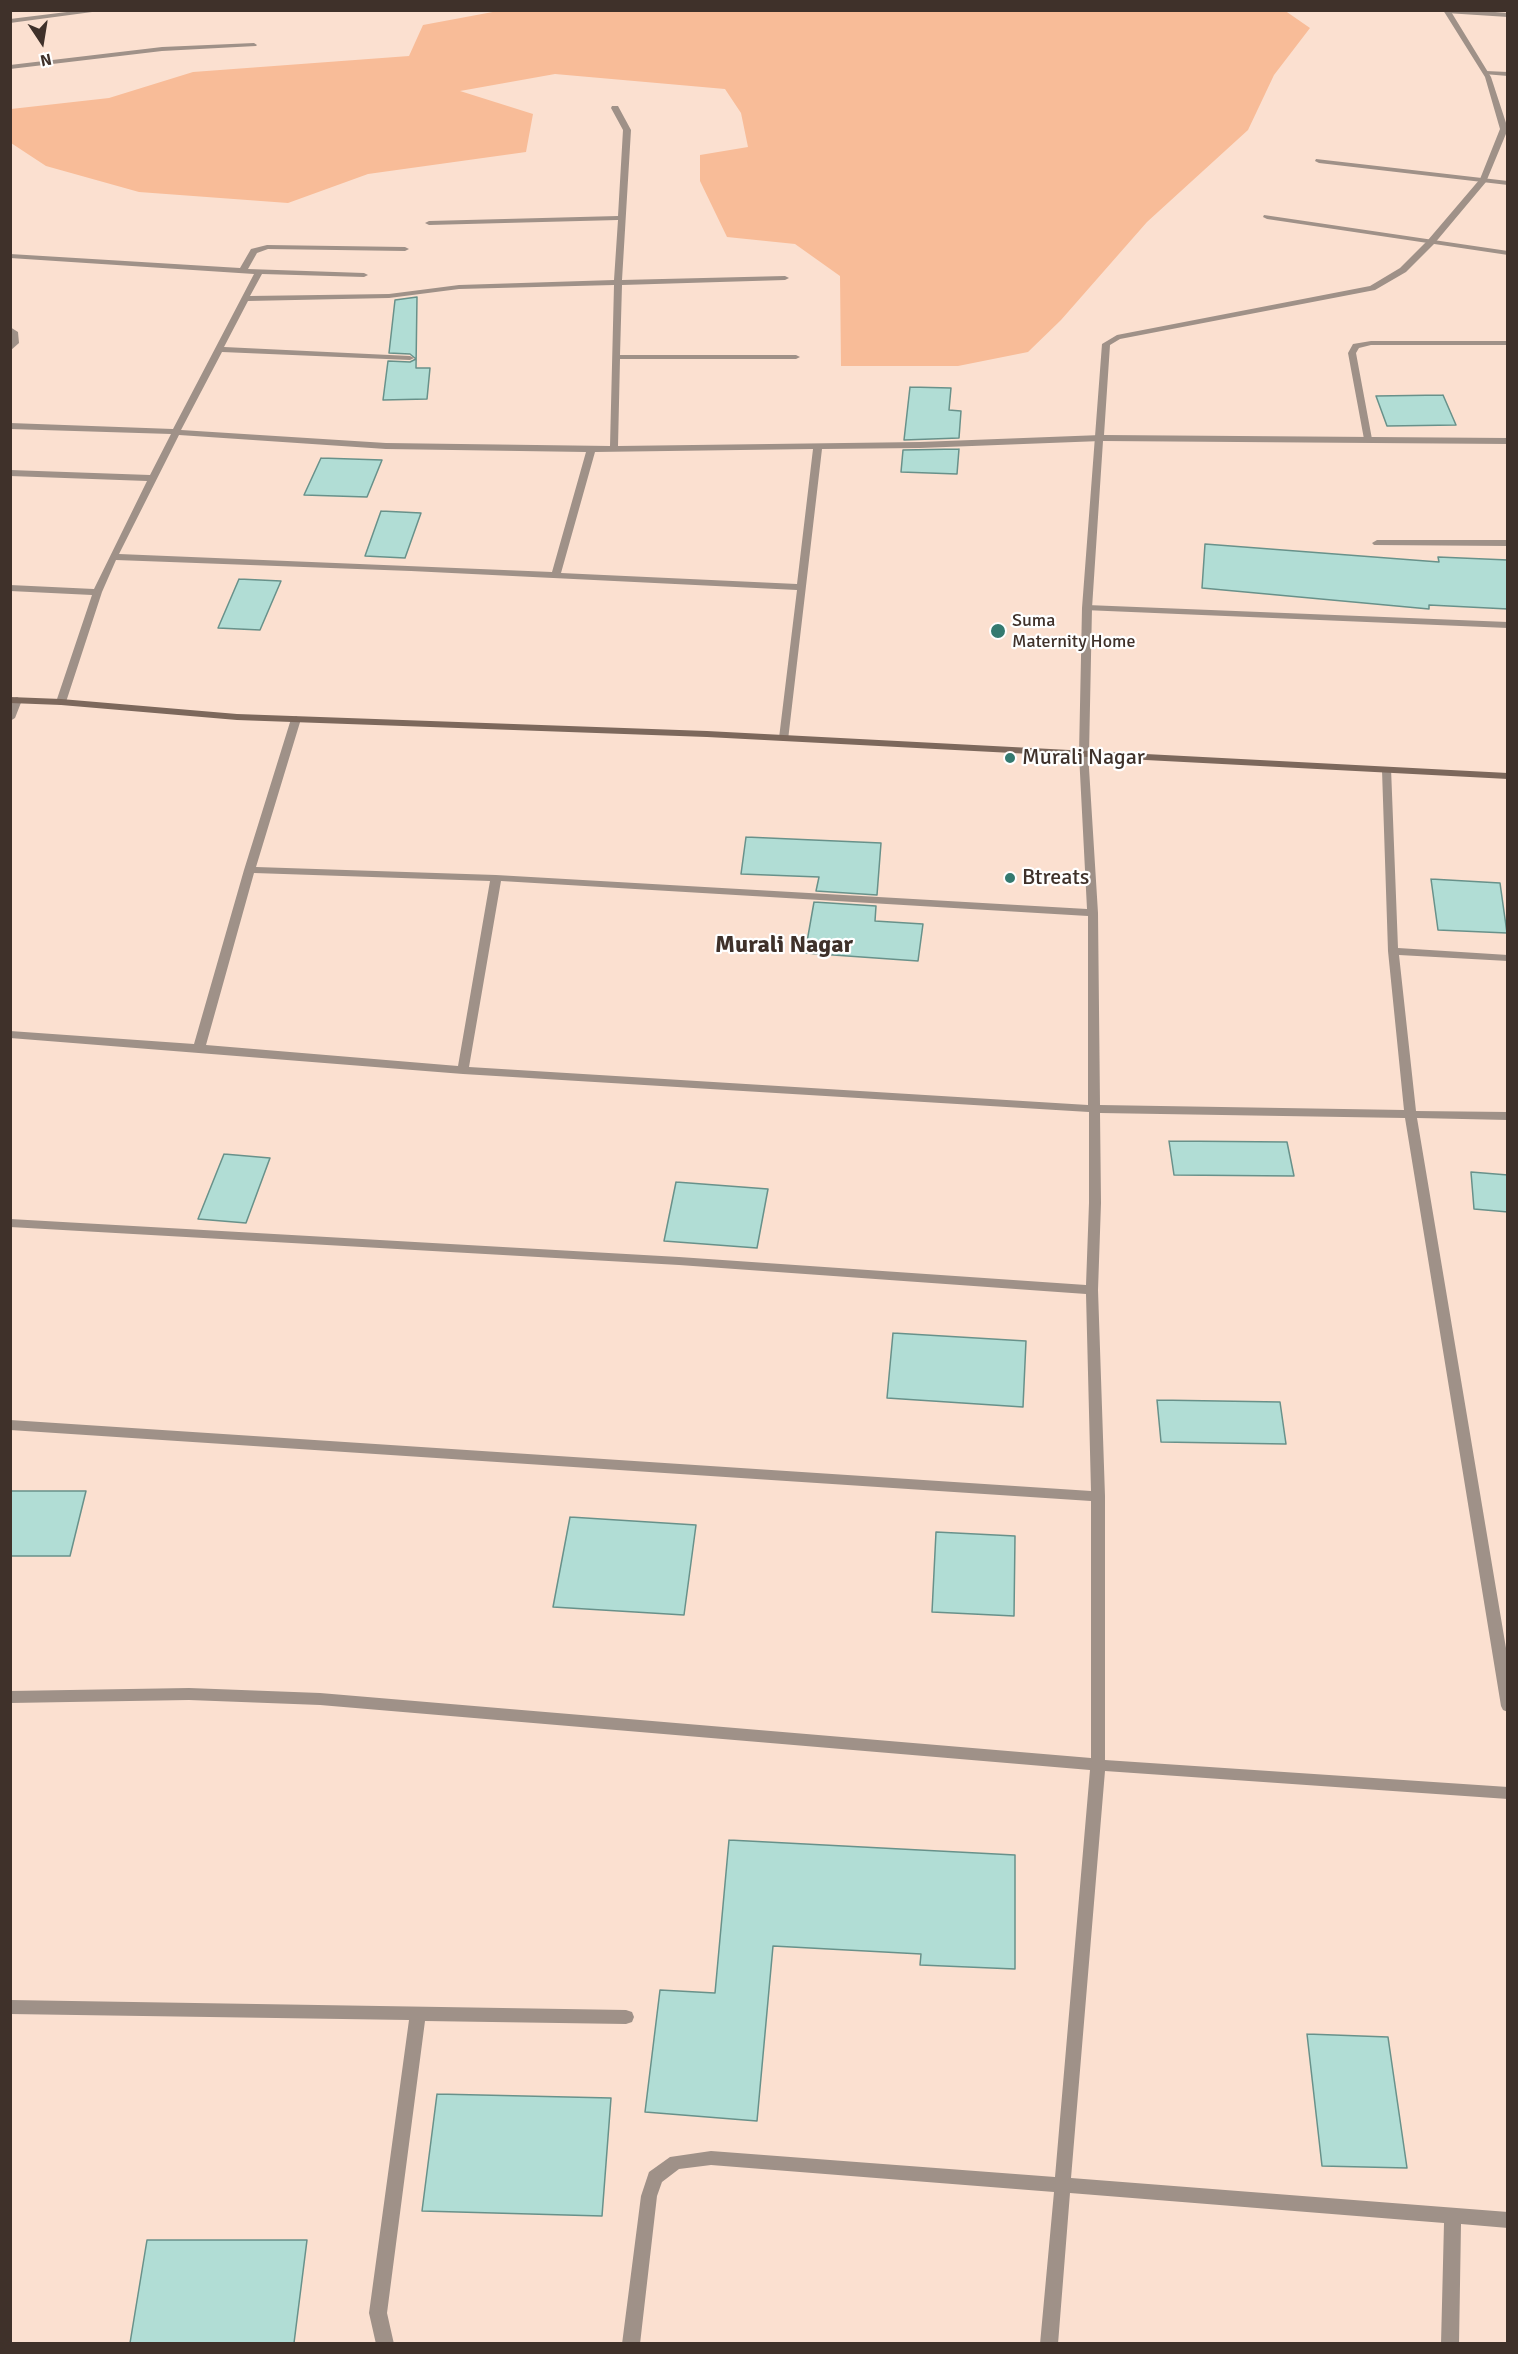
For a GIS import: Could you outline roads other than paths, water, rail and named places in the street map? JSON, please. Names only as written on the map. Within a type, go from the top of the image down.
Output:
[{"type":"main road","points":[[14,700],[237,717],[784,738],[1508,776]]},
{"type":"street","points":[[10,21],[104,10]]},
{"type":"street","points":[[1446,11],[1508,15]]},
{"type":"street","points":[[1049,2343],[1098,1765],[1098,1496],[1092,1290],[1095,1203],[1094,913],[1084,754],[1087,608],[1101,438],[1104,353],[1106,344],[1117,337],[1372,288],[1403,270],[1431,242],[1483,180],[1506,129],[1486,73],[1446,11]]},
{"type":"street","points":[[10,67],[162,49],[254,45]]},
{"type":"street","points":[[1486,73],[1508,74]]},
{"type":"street","points":[[614,449],[618,282],[627,130],[615,108]]},
{"type":"street","points":[[1319,161],[1508,183]]},
{"type":"street","points":[[1267,217],[1508,253]]},
{"type":"street","points":[[429,223],[623,218]]},
{"type":"street","points":[[243,271],[254,251],[267,247],[405,249]]},
{"type":"street","points":[[10,256],[259,272],[364,275]]},
{"type":"street","points":[[61,702],[97,592],[113,557],[150,478],[259,272]]},
{"type":"street","points":[[245,299],[389,296],[459,287],[785,278]]},
{"type":"street","points":[[10,329],[14,332],[15,343],[10,349]]},
{"type":"street","points":[[1368,439],[1352,353],[1356,346],[1371,342],[1508,343]]},
{"type":"street","points":[[219,349],[410,358]]},
{"type":"street","points":[[616,357],[796,357]]},
{"type":"street","points":[[10,426],[176,432],[386,446],[591,449],[818,447],[1101,438],[1508,441]]},
{"type":"street","points":[[784,738],[818,447]]},
{"type":"street","points":[[556,575],[591,449]]},
{"type":"street","points":[[10,473],[150,478]]},
{"type":"street","points":[[1377,543],[1508,543]]},
{"type":"street","points":[[113,557],[802,587]]},
{"type":"street","points":[[10,588],[97,592]]},
{"type":"street","points":[[1087,608],[1508,625]]},
{"type":"street","points":[[10,718],[14,700]]},
{"type":"street","points":[[199,1048],[249,870],[296,719]]},
{"type":"street","points":[[1387,770],[1393,951],[1410,1114],[1508,1706]]},
{"type":"street","points":[[249,870],[496,878],[1094,913]]},
{"type":"street","points":[[463,1070],[496,878]]},
{"type":"street","points":[[1393,951],[1508,958]]},
{"type":"street","points":[[10,1034],[463,1070],[1093,1109],[1508,1116]]},
{"type":"street","points":[[10,1223],[667,1260],[1092,1290]]},
{"type":"street","points":[[10,1425],[1098,1496]]},
{"type":"street","points":[[10,1697],[189,1694],[320,1699],[1098,1765],[1508,1793]]},
{"type":"street","points":[[10,2007],[626,2017]]},
{"type":"street","points":[[385,2343],[378,2313],[417,2015]]},
{"type":"street","points":[[631,2343],[649,2196],[655,2176],[676,2163],[711,2158],[1508,2220]]},
{"type":"street","points":[[1450,2343],[1453,2216]]},
{"type":"place","name":"Suma Maternity Home","points":[[998,631]]},
{"type":"place","name":"Murali Nagar","points":[[1010,758]]},
{"type":"place","name":"Btreats","points":[[1010,878]]},
{"type":"district","name":"Murali Nagar","points":[[784,946]]}]
